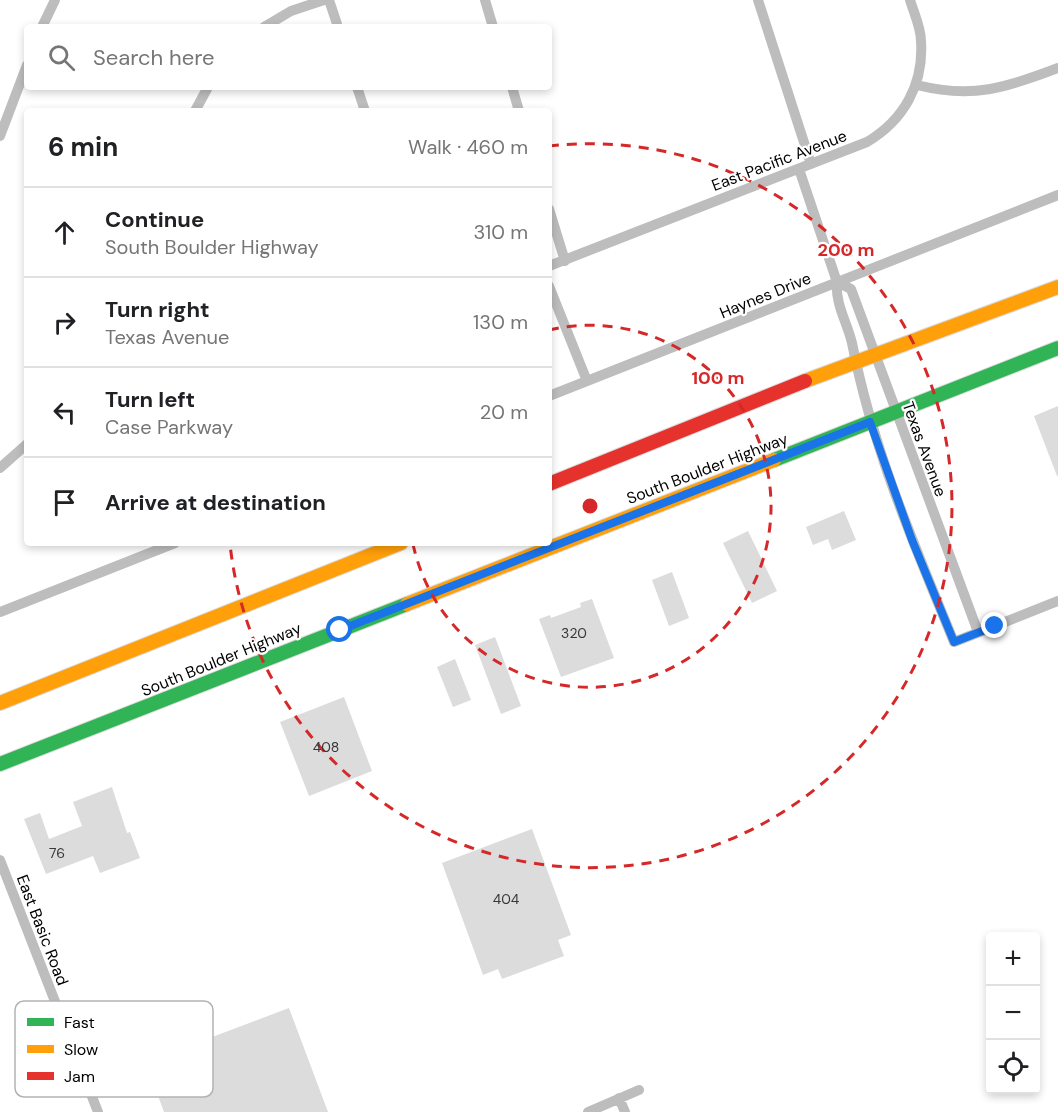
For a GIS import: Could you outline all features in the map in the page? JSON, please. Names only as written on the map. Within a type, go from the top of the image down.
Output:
[{"type":"main road","points":[[552,483],[855,363],[1058,287]]},
{"type":"main road","name":"South Boulder Highway","points":[[0,764],[1058,348]]},
{"type":"main road","points":[[0,703],[392,546]]},
{"type":"street","points":[[44,24],[56,0]]},
{"type":"street","points":[[269,24],[291,11],[324,0]]},
{"type":"street","points":[[329,0],[337,24]]},
{"type":"street","points":[[485,0],[493,24]]},
{"type":"street","points":[[758,0],[811,164]]},
{"type":"street","name":"East Pacific Avenue","points":[[552,265],[867,142],[881,134],[904,111],[920,75],[921,39],[910,0]]},
{"type":"street","points":[[916,85],[945,92],[977,92],[1012,86],[1058,68]]},
{"type":"street","points":[[0,136],[24,73]]},
{"type":"street","points":[[197,108],[206,90]]},
{"type":"street","points":[[358,90],[364,108]]},
{"type":"street","points":[[513,90],[518,108]]},
{"type":"street","name":"Texas Avenue","points":[[799,169],[837,282],[836,296],[851,341],[870,422],[912,540],[954,642],[978,632],[874,357],[851,289],[837,282]]},
{"type":"street","name":"Haynes Drive","points":[[552,395],[1058,195]]},
{"type":"street","points":[[552,219],[565,261]]},
{"type":"street","points":[[552,294],[587,381]]},
{"type":"street","points":[[0,468],[24,447]]},
{"type":"street","points":[[0,612],[167,546]]},
{"type":"street","points":[[978,632],[1058,601]]},
{"type":"street","name":"East Basic Road","points":[[0,860],[55,1001]]},
{"type":"street","points":[[588,1112],[639,1090]]},
{"type":"street","name":"East Basic Road","points":[[92,1097],[98,1112]]},
{"type":"street","points":[[619,1098],[625,1112]]},
{"type":"building","points":[[1058,406],[1058,476],[1057,476],[1034,416]]},
{"type":"building","points":[[844,511],[856,540],[832,550],[828,539],[813,545],[806,527]]},
{"type":"building","points":[[748,531],[777,591],[752,603],[723,543]]},
{"type":"building","points":[[672,572],[689,618],[669,626],[652,580]]},
{"type":"building","points":[[592,599],[614,658],[561,677],[539,619],[550,615],[551,618],[581,607],[580,603]]},
{"type":"building","points":[[495,637],[521,706],[501,714],[475,645]]},
{"type":"building","points":[[455,659],[471,700],[453,707],[437,667]]},
{"type":"building","points":[[344,697],[372,771],[309,796],[280,722]]},
{"type":"building","points":[[112,787],[127,833],[130,832],[140,858],[100,873],[93,856],[46,874],[24,819],[40,813],[49,839],[82,826],[73,802]]},
{"type":"building","points":[[532,829],[571,935],[558,940],[564,956],[502,979],[498,969],[483,975],[442,863]]},
{"type":"building","points":[[289,1008],[328,1112],[164,1112],[159,1097],[213,1097],[213,1037]]},
{"type":"traffic: fast","points":[[774,460],[1058,348]]},
{"type":"traffic: fast","points":[[0,764],[407,604]]},
{"type":"traffic: slow","points":[[805,381],[1058,287]]},
{"type":"traffic: slow","points":[[407,604],[774,460]]},
{"type":"traffic: slow","points":[[0,703],[393,546]]},
{"type":"traffic: jam","points":[[552,483],[805,381]]},
{"type":"route","points":[[340,630],[870,422],[876,446],[954,642],[995,626]]}]
